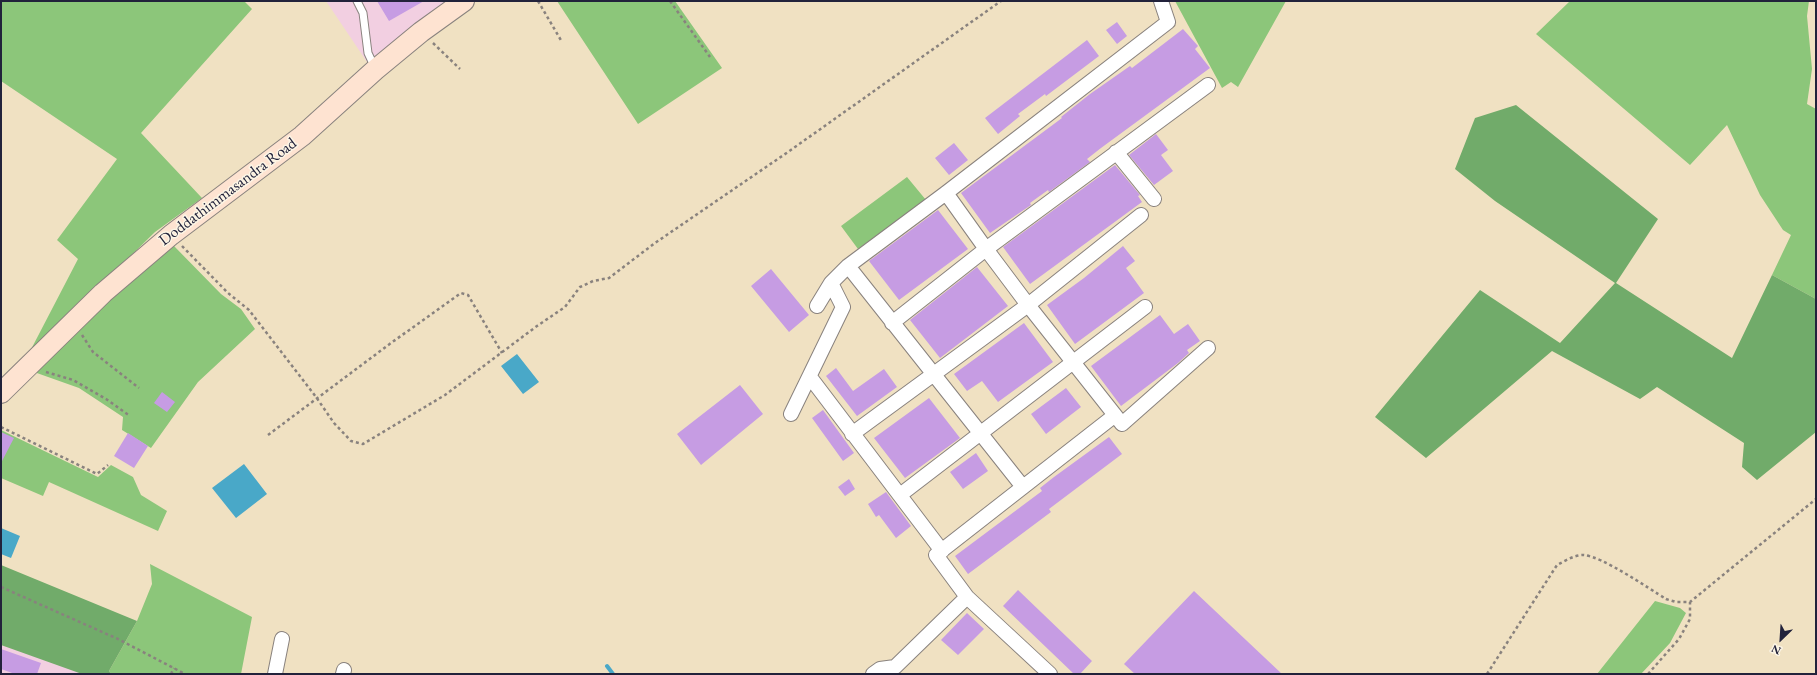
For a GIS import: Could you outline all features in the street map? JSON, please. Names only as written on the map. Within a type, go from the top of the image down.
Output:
[{"type":"street","name":"Doddathimmasandra Road","points":[[1,393],[103,293],[171,235],[302,136],[376,70],[422,32],[464,1]]},
{"type":"street","points":[[817,306],[830,283],[848,266],[946,193],[1168,22],[1161,1]]},
{"type":"street","points":[[892,322],[986,249],[1208,84]]},
{"type":"street","points":[[1116,152],[1154,199]]},
{"type":"street","points":[[946,193],[1028,305],[1114,416],[1122,424],[1208,348]]},
{"type":"street","points":[[852,434],[1028,305],[1140,215]]},
{"type":"street","points":[[848,266],[1023,487]]},
{"type":"street","points":[[791,414],[843,308],[830,283]]},
{"type":"street","points":[[900,495],[1072,361],[1145,307]]},
{"type":"street","points":[[810,377],[942,551]]},
{"type":"street","points":[[1050,674],[967,597],[936,556],[1114,416]]},
{"type":"street","points":[[873,674],[880,669],[901,670],[967,597]]},
{"type":"street","points":[[275,674],[282,639]]},
{"type":"lane","points":[[357,1],[363,13],[368,53],[376,70]]},
{"type":"path","points":[[538,1],[562,42]]},
{"type":"path","points":[[670,1],[710,57]]},
{"type":"path","points":[[171,235],[228,292],[249,310],[334,423],[351,441],[363,444],[445,395],[537,326],[565,307],[580,288],[593,281],[609,278],[655,243],[788,152],[1001,1]]},
{"type":"path","points":[[422,32],[460,69]]},
{"type":"path","points":[[268,435],[316,398],[461,293],[468,295],[502,353]]},
{"type":"path","points":[[74,323],[93,352],[139,388]]},
{"type":"path","points":[[32,364],[42,370],[73,380],[106,399],[130,416]]},
{"type":"path","points":[[1,426],[98,474],[108,465]]},
{"type":"path","points":[[1487,674],[1557,565],[1569,558],[1582,555],[1596,558],[1666,599],[1676,602],[1690,602],[1816,499]]},
{"type":"path","points":[[1,587],[118,639],[186,674]]},
{"type":"path","points":[[1648,674],[1679,639],[1690,619],[1690,602]]},
{"type":"path","points":[[172,674],[174,668]]},
{"type":"shaded area","points":[[326,1],[447,1],[367,62]]},
{"type":"shaded area","points":[[1,645],[83,673],[1,674]]},
{"type":"green space","points":[[1,1],[244,1],[252,9],[141,133],[202,198],[155,232],[26,359],[78,259],[57,240],[117,159],[1,81]]},
{"type":"green space","points":[[557,1],[675,1],[722,68],[638,124]]},
{"type":"green space","points":[[1175,1],[1286,1],[1238,87],[1231,82],[1222,88]]},
{"type":"green space","points":[[1570,1],[1809,1],[1807,16],[1812,69],[1807,104],[1816,109],[1816,299],[1772,275],[1791,235],[1783,230],[1760,195],[1727,125],[1690,165],[1536,34]]},
{"type":"green space","points":[[1516,105],[1658,219],[1616,283],[1732,358],[1772,275],[1816,299],[1816,432],[1757,480],[1742,467],[1744,443],[1657,387],[1640,399],[1552,351],[1426,458],[1375,417],[1480,290],[1560,343],[1615,283],[1495,201],[1455,169],[1475,118]]},
{"type":"green space","points":[[907,177],[926,200],[858,249],[841,226]]},
{"type":"green space","points":[[174,246],[221,294],[241,309],[255,329],[198,382],[151,448],[122,430],[123,417],[79,388],[34,372],[130,281]]},
{"type":"green space","points":[[1,430],[98,477],[111,465],[133,477],[141,495],[167,511],[158,531],[49,482],[43,496],[1,478]]},
{"type":"green space","points":[[150,564],[252,617],[241,674],[111,674],[109,671],[137,621],[152,584]]},
{"type":"green space","points":[[1,565],[137,621],[109,671],[111,674],[82,674],[1,645]]},
{"type":"green space","points":[[1655,601],[1680,608],[1686,613],[1670,643],[1641,674],[1597,674]]},
{"type":"water","points":[[517,354],[539,382],[523,394],[501,366]]},
{"type":"water","points":[[244,464],[267,494],[236,518],[212,488]]},
{"type":"water","points":[[1,528],[20,536],[11,558],[1,554]]},
{"type":"building","points":[[377,1],[424,1],[389,21]]},
{"type":"building","points":[[1117,22],[1127,36],[1117,44],[1106,30]]},
{"type":"building","points":[[1183,29],[1198,46],[1195,49],[1210,68],[1087,159],[1090,162],[1049,192],[1048,190],[1030,203],[1031,205],[990,233],[961,193],[1062,118],[1061,117],[1090,94],[1130,66],[1132,68]]},
{"type":"building","points":[[1087,40],[1099,56],[1046,96],[1045,94],[1018,114],[1020,116],[998,134],[985,118]]},
{"type":"building","points":[[1156,134],[1168,150],[1161,155],[1173,171],[1154,185],[1129,155]]},
{"type":"building","points":[[954,143],[968,160],[949,175],[935,158]]},
{"type":"building","points":[[1115,165],[1140,195],[1138,196],[1142,202],[1030,284],[1003,247]]},
{"type":"building","points":[[938,210],[968,249],[899,300],[869,261]]},
{"type":"building","points":[[1123,246],[1135,261],[1126,268],[1144,293],[1075,344],[1047,305],[1084,278]]},
{"type":"building","points":[[977,267],[1008,306],[940,358],[910,320]]},
{"type":"building","points":[[771,269],[809,315],[789,332],[751,286]]},
{"type":"building","points":[[1160,315],[1174,334],[1188,324],[1200,341],[1187,350],[1189,353],[1178,363],[1121,406],[1091,366]]},
{"type":"building","points":[[1024,323],[1053,362],[998,402],[982,381],[967,391],[954,374]]},
{"type":"building","points":[[836,368],[853,391],[884,369],[897,387],[857,416],[826,376]]},
{"type":"building","points":[[740,385],[763,414],[701,465],[677,434]]},
{"type":"building","points":[[1066,388],[1081,407],[1046,434],[1031,414]]},
{"type":"building","points":[[162,392],[175,402],[167,412],[154,403]]},
{"type":"building","points":[[929,398],[960,438],[905,478],[874,438]]},
{"type":"building","points":[[823,410],[854,453],[843,461],[812,418]]},
{"type":"building","points":[[1,432],[14,438],[1,463]]},
{"type":"building","points":[[128,433],[148,446],[134,468],[114,456]]},
{"type":"building","points":[[1109,437],[1122,454],[1049,509],[1051,512],[968,574],[955,556],[1042,491],[1040,488],[1054,477]]},
{"type":"building","points":[[976,453],[988,471],[963,489],[950,472]]},
{"type":"building","points":[[849,479],[855,489],[845,496],[838,487]]},
{"type":"building","points":[[886,492],[911,526],[896,538],[879,515],[876,517],[868,504]]},
{"type":"building","points":[[1018,590],[1092,661],[1080,674],[1074,674],[1003,606]]},
{"type":"building","points":[[1194,591],[1282,674],[1135,674],[1124,664]]},
{"type":"building","points":[[967,613],[984,629],[958,655],[941,640]]},
{"type":"building","points":[[1,649],[41,663],[37,674],[15,674],[1,669]]},
{"type":"waterway","points":[[607,666],[613,674]]}]
